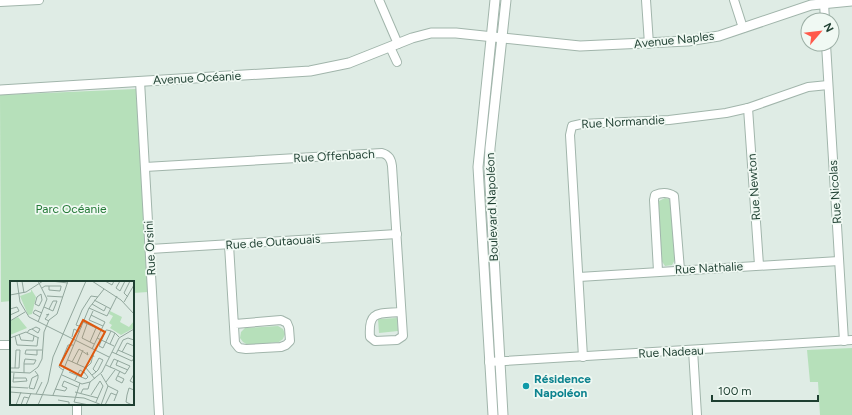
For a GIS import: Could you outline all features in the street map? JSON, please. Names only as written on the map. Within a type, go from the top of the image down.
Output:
[{"type":"street","points":[[0,2],[38,0]]},
{"type":"street","points":[[379,0],[394,46],[397,62]]},
{"type":"street","name":"Boulevard Napoléon","points":[[493,415],[478,167],[495,0]]},
{"type":"street","name":"Boulevard Napoléon","points":[[503,415],[489,168],[506,0]]},
{"type":"street","points":[[646,0],[649,44]]},
{"type":"street","points":[[734,0],[743,28]]},
{"type":"street","name":"Avenue Naples","points":[[491,37],[580,46],[649,44],[705,39],[811,5],[852,1]]},
{"type":"street","points":[[824,3],[825,12]]},
{"type":"street","name":"Avenue Océanie","points":[[0,90],[310,71],[349,63],[420,35],[430,33],[491,37]]},
{"type":"street","name":"Rue Nicolas","points":[[826,52],[840,261],[848,341]]},
{"type":"street","name":"Rue Orsini","points":[[140,82],[159,415]]},
{"type":"street","name":"Rue Normandie","points":[[583,357],[570,135],[572,126],[580,124],[637,122],[701,117],[748,108],[808,87],[828,85]]},
{"type":"street","name":"Rue Newton","points":[[748,108],[759,266]]},
{"type":"street","name":"Rue Offenbach","points":[[145,167],[382,153],[388,154],[392,160],[403,336],[397,340],[375,342],[370,337],[369,325],[371,319],[377,314],[401,312]]},
{"type":"street","points":[[658,271],[654,200],[656,195],[660,193],[669,193],[674,196],[680,270]]},
{"type":"street","name":"Rue de Outaouais","points":[[150,249],[397,234]]},
{"type":"street","points":[[230,245],[235,343],[239,348],[246,349],[280,347],[286,345],[290,341],[287,323],[281,320],[235,324]]},
{"type":"street","name":"Rue Nathalie","points":[[579,277],[840,261]]},
{"type":"street","name":"Rue Nadeau","points":[[489,362],[848,341]]},
{"type":"street","points":[[693,350],[696,415]]},
{"type":"green space","name":"Parc Océanie","points":[[136,89],[148,292],[134,293],[134,281],[10,281],[10,301],[1,302],[0,95]]},
{"type":"green space","points":[[665,198],[669,199],[671,203],[675,260],[672,265],[665,266],[661,260],[658,204],[659,201]]},
{"type":"green space","points":[[397,318],[398,331],[379,333],[378,319]]},
{"type":"green space","points":[[278,326],[283,329],[285,334],[283,339],[279,342],[248,345],[240,338],[241,332],[245,328]]},
{"type":"green space","points":[[852,348],[852,415],[820,415],[818,382],[810,382],[807,350]]},
{"type":"place","name":"Résidence Napoléon","points":[[526,386]]}]
